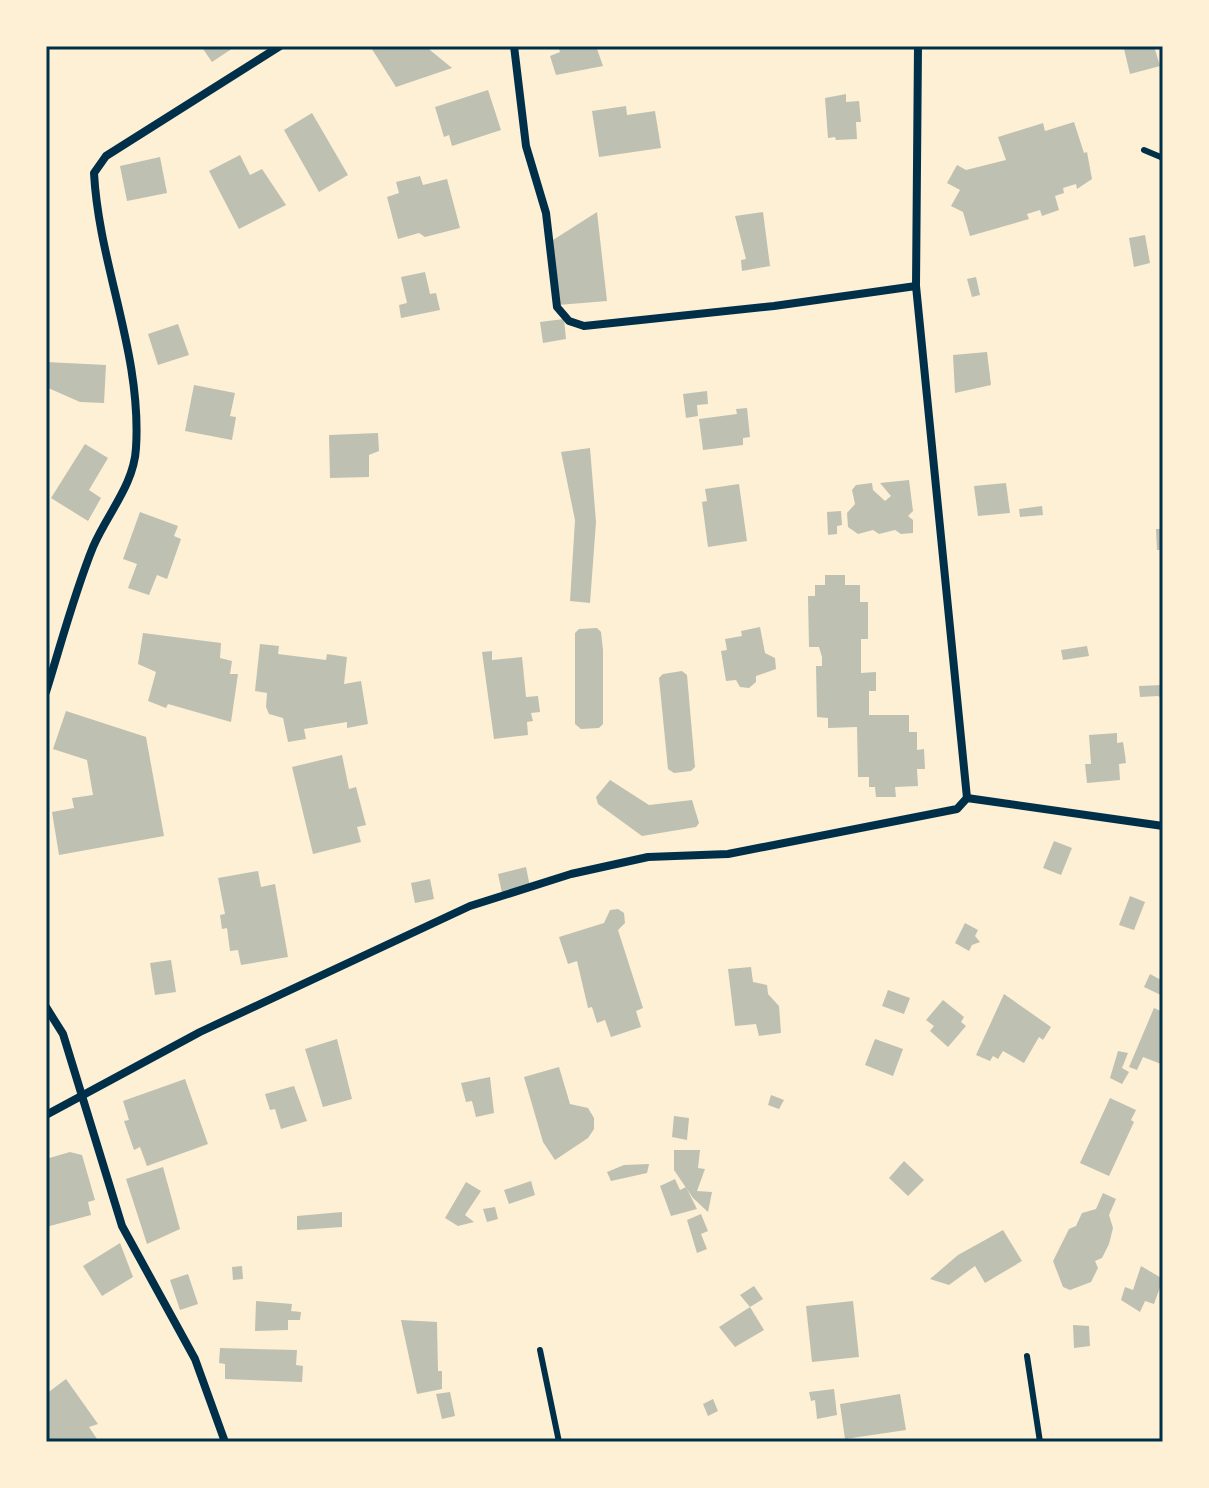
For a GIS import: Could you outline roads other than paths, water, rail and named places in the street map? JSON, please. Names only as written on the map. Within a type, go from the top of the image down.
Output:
[{"type":"street","points":[[46,692],[93,547],[124,490],[136,452],[137,390],[102,238],[94,173],[106,156],[280,46]]},
{"type":"street","points":[[514,46],[526,146],[546,213],[557,307],[569,321],[584,326],[774,306],[916,286]]},
{"type":"street","points":[[46,1115],[200,1032],[470,906],[571,874],[648,857],[728,854],[957,809],[967,798],[916,286],[918,46]]},
{"type":"street","points":[[967,798],[1163,826]]},
{"type":"street","points":[[46,1007],[63,1034],[122,1226],[195,1359],[225,1442]]},
{"type":"lane","points":[[1144,150],[1163,158]]},
{"type":"lane","points":[[540,1350],[559,1442]]},
{"type":"lane","points":[[1027,1356],[1040,1442]]}]
